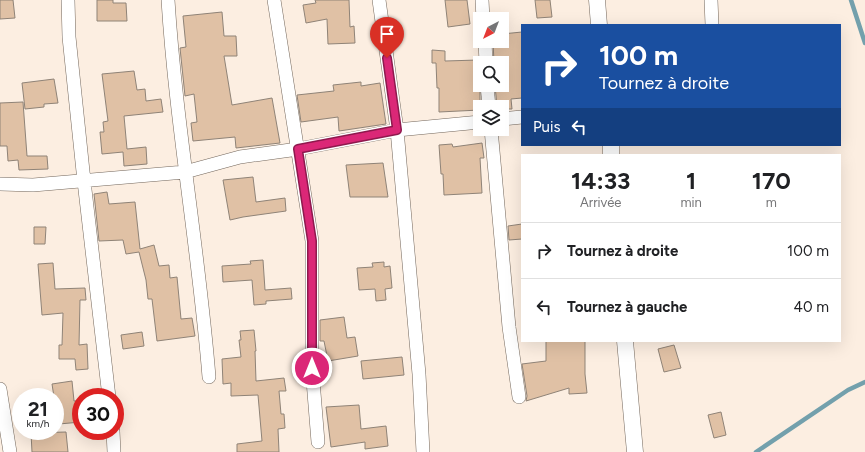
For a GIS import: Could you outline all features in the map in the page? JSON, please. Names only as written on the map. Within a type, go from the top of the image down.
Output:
[{"type":"street","points":[[68,0],[69,37],[108,388]]},
{"type":"street","points":[[168,0],[185,172],[204,318],[209,377]]},
{"type":"street","points":[[274,0],[312,241],[312,368],[318,442]]},
{"type":"street","points":[[379,0],[397,130],[419,374],[423,452]]},
{"type":"street","points":[[482,0],[483,12]]},
{"type":"street","points":[[597,0],[600,24]]},
{"type":"street","points":[[711,0],[712,24]]},
{"type":"street","points":[[509,118],[521,117]]},
{"type":"street","points":[[0,184],[33,185],[185,172],[240,156],[298,149],[397,130],[473,123]]},
{"type":"street","points":[[492,136],[509,327],[519,397]]},
{"type":"street","points":[[625,342],[635,452]]},
{"type":"street","points":[[0,389],[10,452]]},
{"type":"street","points":[[113,440],[114,452]]},
{"type":"building","points":[[0,0],[13,0],[15,18],[0,19]]},
{"type":"building","points":[[97,0],[113,0],[113,3],[126,3],[127,21],[97,21]]},
{"type":"building","points":[[315,0],[349,0],[350,27],[354,26],[355,43],[328,44],[327,19],[306,23],[303,5],[316,3]]},
{"type":"building","points":[[445,0],[467,0],[470,24],[448,27]]},
{"type":"building","points":[[535,0],[550,0],[552,17],[537,18]]},
{"type":"building","points":[[222,12],[224,36],[236,36],[237,56],[224,56],[232,105],[272,98],[280,143],[236,148],[235,137],[193,141],[191,123],[197,122],[194,94],[185,96],[180,48],[186,47],[183,16]]},
{"type":"building","points":[[521,32],[521,98],[511,99],[512,109],[509,109],[509,100],[496,100],[496,92],[509,92],[509,56],[494,56],[493,48],[509,48],[509,33]]},
{"type":"building","points":[[432,50],[445,51],[445,61],[473,60],[473,92],[480,92],[480,100],[473,100],[473,110],[439,112],[439,88],[437,88],[436,63],[432,63]]},
{"type":"building","points":[[134,71],[137,90],[145,89],[146,101],[161,99],[163,112],[124,116],[127,149],[146,147],[147,164],[124,166],[123,152],[102,154],[100,132],[104,132],[103,122],[108,121],[102,74]]},
{"type":"building","points":[[54,79],[58,103],[44,104],[44,107],[25,109],[22,83]]},
{"type":"building","points":[[361,82],[361,86],[380,83],[386,124],[339,131],[338,117],[301,122],[297,95],[334,91],[333,85]]},
{"type":"building","points":[[23,102],[27,156],[47,156],[48,169],[19,170],[18,160],[8,161],[7,146],[0,146],[0,103]]},
{"type":"building","points":[[482,143],[484,158],[480,158],[482,193],[444,195],[439,145],[452,144],[453,147]]},
{"type":"building","points":[[383,163],[388,197],[350,197],[346,165]]},
{"type":"building","points":[[253,177],[256,202],[285,198],[286,211],[230,220],[223,180]]},
{"type":"building","points":[[107,192],[109,204],[135,202],[140,249],[154,245],[159,266],[169,265],[170,278],[177,277],[181,319],[192,318],[195,336],[157,341],[152,299],[148,299],[146,280],[139,252],[126,254],[123,240],[99,241],[94,194]]},
{"type":"building","points":[[521,224],[521,239],[509,240],[508,226]]},
{"type":"building","points":[[34,227],[46,227],[45,244],[34,244]]},
{"type":"building","points":[[263,260],[265,290],[291,288],[292,299],[266,301],[266,304],[254,305],[252,280],[223,282],[222,266],[251,264],[250,261]]},
{"type":"building","points":[[384,262],[384,267],[390,266],[392,288],[385,289],[386,300],[376,301],[375,289],[359,290],[357,268],[373,267],[372,263]]},
{"type":"building","points":[[53,263],[55,289],[85,288],[86,300],[80,300],[79,345],[87,344],[88,369],[76,370],[75,359],[59,359],[59,345],[62,345],[63,313],[42,315],[38,264]]},
{"type":"building","points":[[344,317],[347,338],[355,337],[358,356],[328,361],[324,341],[320,341],[320,320]]},
{"type":"building","points":[[254,330],[256,381],[284,378],[286,391],[279,391],[281,414],[284,414],[285,428],[278,429],[279,452],[237,452],[237,444],[262,441],[258,395],[231,396],[231,383],[223,384],[222,359],[241,357],[239,340],[241,340],[240,331]]},
{"type":"building","points":[[142,332],[144,346],[123,349],[121,335]]},
{"type":"building","points":[[546,342],[585,342],[585,374],[587,393],[569,394],[569,388],[526,401],[527,396],[522,364],[546,361]]},
{"type":"building","points":[[674,345],[681,368],[664,372],[658,349]]},
{"type":"building","points":[[402,357],[404,375],[363,379],[361,361]]},
{"type":"building","points":[[72,381],[72,423],[64,424],[64,388],[53,388],[52,384]]},
{"type":"building","points":[[359,405],[361,429],[386,426],[388,446],[365,449],[365,442],[331,447],[326,407]]},
{"type":"building","points":[[721,412],[726,435],[714,438],[708,415]]},
{"type":"building","points":[[64,432],[66,432],[68,452],[32,452],[31,440],[64,440]]},
{"type":"waterway","points":[[851,0],[865,43]]},
{"type":"waterway","points":[[756,452],[848,390],[865,382]]},
{"type":"route","points":[[312,368],[312,241],[298,149],[397,130],[387,58]]}]
